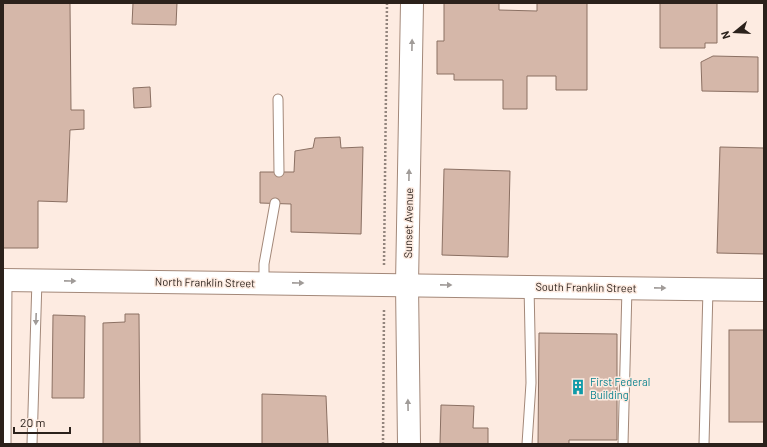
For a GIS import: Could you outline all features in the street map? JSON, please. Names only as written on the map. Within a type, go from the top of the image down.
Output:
[{"type":"main road","name":"Sunset Avenue","points":[[409,444],[407,284],[412,3]]},
{"type":"main road","name":"North Franklin Street","points":[[5,280],[407,284]]},
{"type":"main road","name":"South Franklin Street","points":[[407,284],[764,290]]},
{"type":"lane","points":[[278,98],[279,172]]},
{"type":"lane","points":[[264,283],[264,264],[275,204]]},
{"type":"lane","points":[[5,280],[6,444]]},
{"type":"lane","points":[[32,444],[37,280]]},
{"type":"lane","points":[[527,444],[530,383],[529,286]]},
{"type":"lane","points":[[623,444],[627,288]]},
{"type":"lane","points":[[704,444],[708,289]]},
{"type":"path","points":[[383,444],[384,309]]},
{"type":"building","points":[[3,3],[70,3],[71,110],[84,110],[84,129],[70,130],[67,202],[38,201],[38,248],[3,248]]},
{"type":"building","points":[[133,3],[177,3],[176,25],[132,24]]},
{"type":"building","points":[[444,3],[499,3],[499,10],[537,11],[537,3],[587,3],[587,90],[556,90],[556,76],[527,76],[527,109],[503,109],[503,80],[454,80],[454,74],[437,74],[437,41],[444,41]]},
{"type":"building","points":[[660,3],[717,3],[717,43],[705,43],[705,48],[660,48]]},
{"type":"building","points":[[713,56],[758,57],[758,92],[702,91],[701,62]]},
{"type":"building","points":[[150,87],[151,107],[134,108],[133,88]]},
{"type":"building","points":[[340,137],[341,148],[363,147],[361,234],[291,232],[291,204],[260,203],[260,172],[294,172],[295,151],[313,148],[315,138]]},
{"type":"building","points":[[720,147],[764,148],[764,254],[717,253]]},
{"type":"building","points":[[444,169],[510,171],[508,257],[442,255]]},
{"type":"building","points":[[125,314],[139,314],[140,444],[103,444],[103,323],[125,322]]},
{"type":"building","points":[[53,315],[85,316],[84,398],[52,398]]},
{"type":"building","points":[[729,330],[764,330],[764,422],[729,422]]},
{"type":"building","name":"First Federal Building","points":[[539,333],[617,334],[617,440],[569,440],[569,444],[538,444]]},
{"type":"building","points":[[262,394],[326,396],[328,444],[262,444]]},
{"type":"building","points":[[441,405],[474,406],[473,428],[488,428],[488,444],[440,444]]},
{"type":"place","name":"First Federal Building","points":[[578,387]]}]
